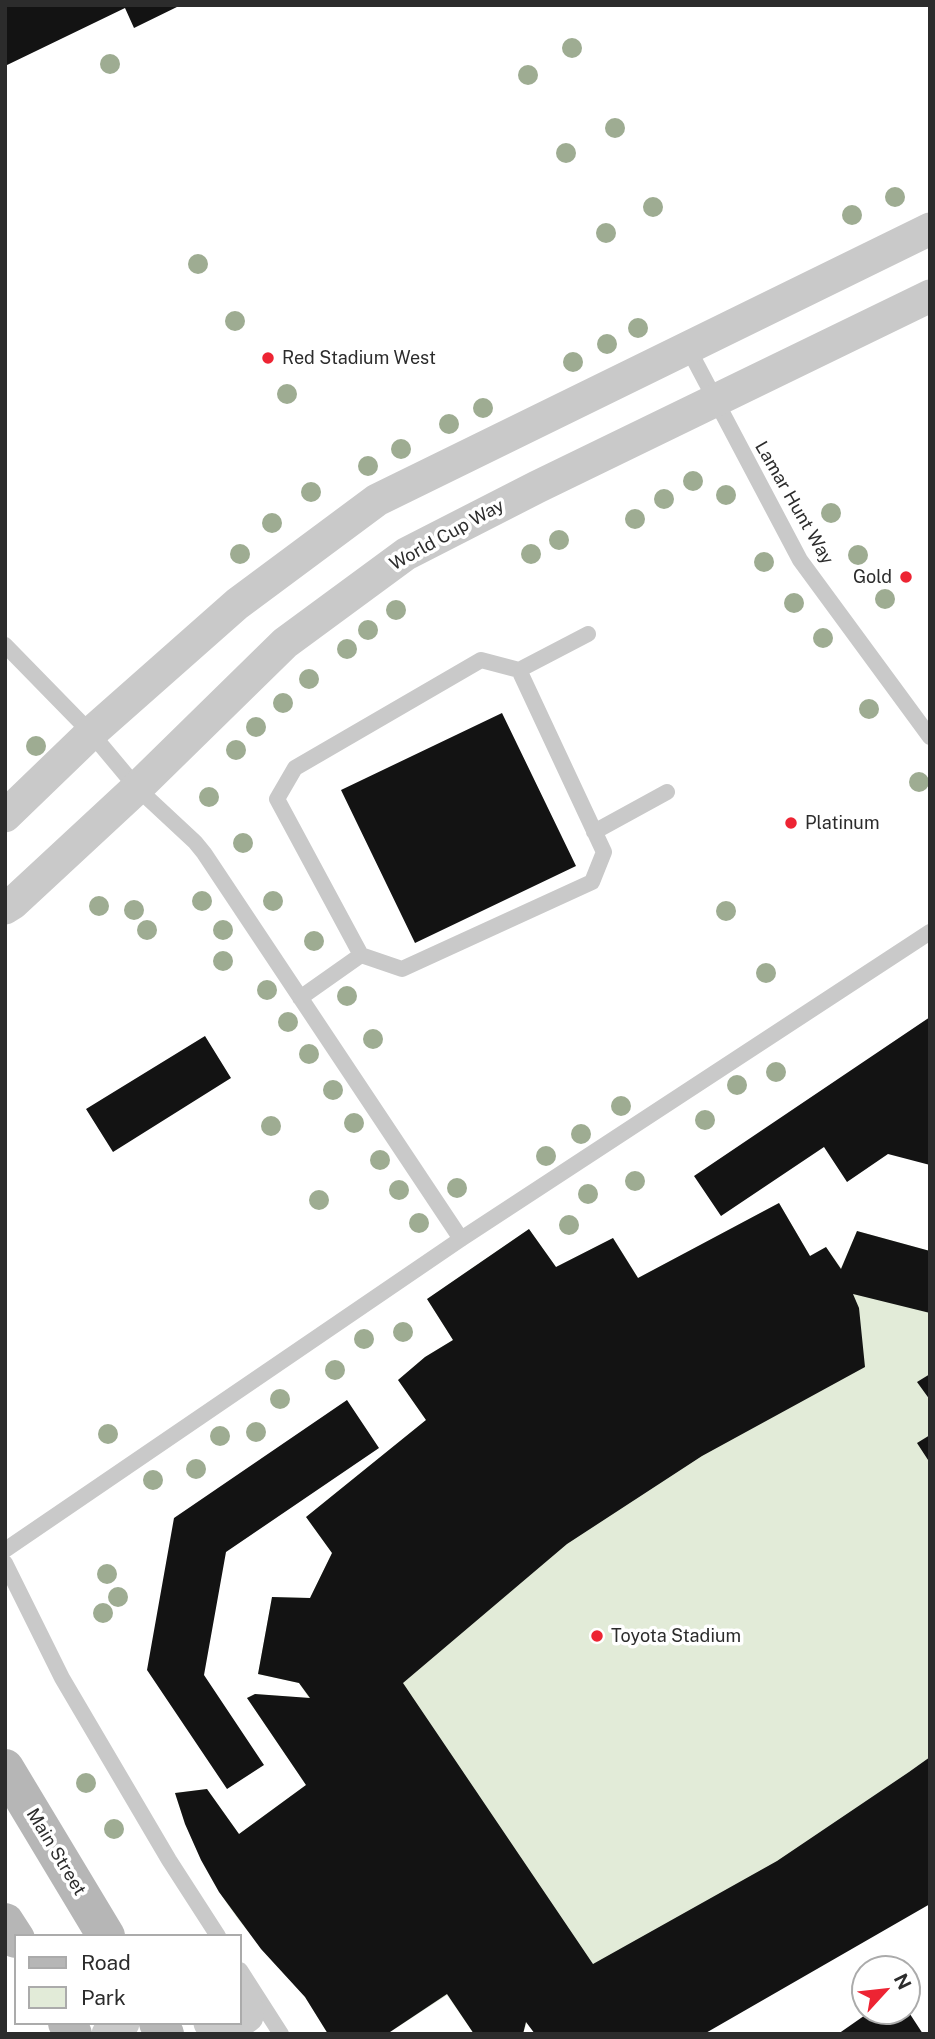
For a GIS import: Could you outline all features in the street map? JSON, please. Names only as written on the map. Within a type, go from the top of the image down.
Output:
[{"type":"main road","name":"Main Street","points":[[5,1768],[105,1934]]},
{"type":"street","points":[[5,816],[90,733],[237,604],[377,500],[930,229]]},
{"type":"street","name":"World Cup Way","points":[[5,908],[137,788],[285,643],[406,554],[537,487],[930,296]]},
{"type":"street","points":[[214,2025],[224,2031],[227,2025]]},
{"type":"lane","name":"Lamar Hunt Way","points":[[688,348],[800,560],[930,737]]},
{"type":"lane","points":[[519,670],[604,852],[592,882],[402,969],[361,955],[277,799],[295,768],[481,660],[519,670],[587,634]]},
{"type":"lane","points":[[5,645],[90,733],[137,788],[195,842],[218,872],[461,1239]]},
{"type":"lane","points":[[594,832],[667,792]]},
{"type":"lane","points":[[5,1550],[461,1239],[930,932]]},
{"type":"lane","points":[[300,998],[361,955]]},
{"type":"lane","points":[[5,1563],[62,1678],[169,1860],[217,1934]]},
{"type":"lane","points":[[242,2000],[281,2034]]},
{"type":"green space","name":"Toyota Stadium","points":[[779,1203],[810,1256],[826,1247],[841,1268],[857,1231],[930,1251],[930,1904],[527,2022],[523,2034],[474,2034],[447,1995],[387,2034],[328,2034],[305,1997],[246,1929],[218,1889],[193,1843],[175,1793],[207,1789],[239,1834],[306,1785],[247,1698],[255,1694],[309,1698],[299,1683],[258,1674],[272,1597],[310,1598],[332,1553],[306,1517],[426,1420],[398,1380],[425,1357],[453,1340],[427,1299],[529,1229],[556,1267],[613,1238],[638,1278]]},
{"type":"building","points":[[5,5],[181,5],[134,28],[125,8],[5,66]]},
{"type":"building","points":[[502,713],[576,866],[415,943],[341,790]]},
{"type":"building","points":[[930,1017],[930,1165],[888,1154],[847,1182],[824,1147],[721,1216],[694,1176]]},
{"type":"building","points":[[205,1036],[231,1078],[113,1152],[86,1109]]},
{"type":"building","points":[[779,1203],[810,1256],[826,1247],[841,1269],[857,1231],[930,1251],[930,1313],[853,1294],[859,1308],[865,1367],[702,1456],[567,1544],[403,1683],[593,1964],[777,1861],[930,1757],[930,1904],[704,2034],[535,2034],[526,2022],[523,2034],[474,2034],[447,1994],[387,2034],[328,2034],[305,1997],[261,1949],[219,1892],[185,1824],[175,1793],[207,1789],[239,1834],[306,1785],[247,1698],[255,1694],[310,1698],[299,1683],[258,1674],[272,1597],[310,1598],[332,1553],[306,1517],[426,1420],[398,1380],[425,1357],[453,1340],[427,1299],[529,1229],[556,1267],[613,1238],[638,1278]]},
{"type":"building","points":[[930,1374],[930,1400],[917,1382]]},
{"type":"building","points":[[347,1400],[379,1448],[226,1552],[204,1675],[264,1765],[227,1789],[147,1670],[174,1518]]},
{"type":"building","points":[[930,1435],[930,1463],[917,1443]]},
{"type":"building","points":[[851,2025],[917,2025],[923,2034],[838,2034]]},
{"type":"place","name":"Red Stadium West","points":[[268,358]]},
{"type":"place","name":"Gold","points":[[906,577]]},
{"type":"place","name":"Platinum","points":[[791,823]]},
{"type":"place","name":"Toyota Stadium","points":[[597,1636]]}]
